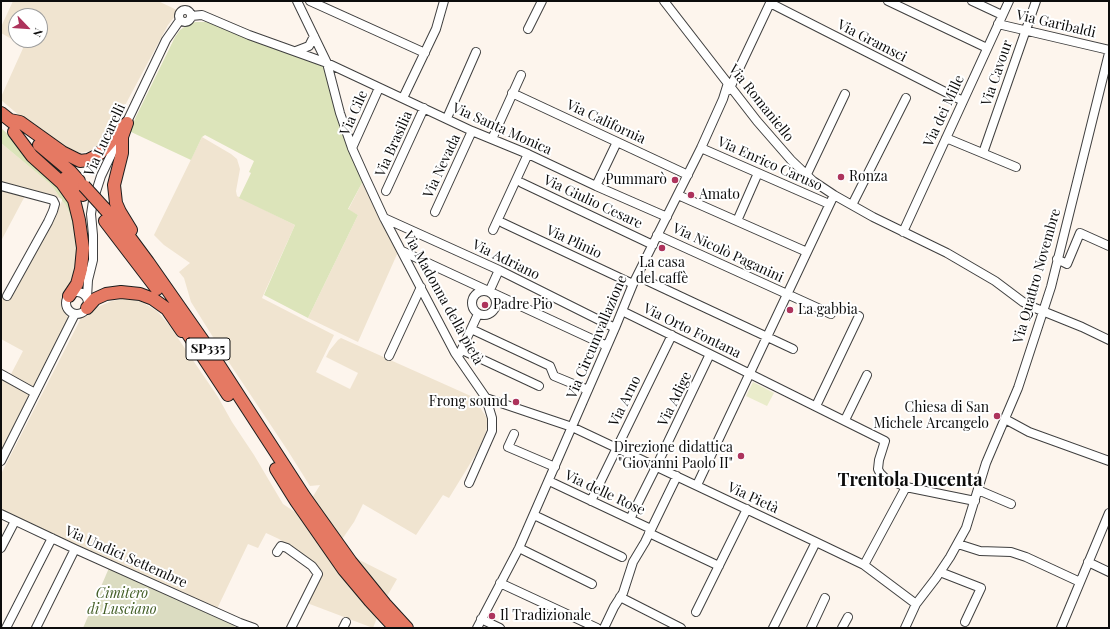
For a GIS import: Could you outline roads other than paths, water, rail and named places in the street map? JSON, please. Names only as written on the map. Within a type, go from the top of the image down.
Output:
[{"type":"highway","points":[[4,118],[20,122],[62,152],[80,161],[88,160],[98,155],[127,123]]},
{"type":"highway","name":"SP335","points":[[4,118],[14,132],[83,191],[128,235],[206,344],[344,570],[395,628]]},
{"type":"highway","name":"SP335","points":[[4,118],[22,129],[64,166],[83,191]]},
{"type":"highway","points":[[127,123],[122,137],[122,153],[114,185],[116,203],[129,226],[155,262],[158,276]]},
{"type":"highway","points":[[14,132],[32,156],[62,183],[74,200],[79,220],[83,248],[81,269],[73,294]]},
{"type":"highway","name":"SP335","points":[[103,212],[170,306],[300,498],[385,604],[407,628]]},
{"type":"highway","points":[[87,303],[106,294],[121,292],[140,294],[152,299],[167,309],[200,358],[212,370]]},
{"type":"street","name":"Via Madonna della pietà","points":[[297,1],[327,63],[340,113],[352,148],[384,218],[421,287],[486,398]]},
{"type":"street","points":[[310,1],[424,53]]},
{"type":"street","points":[[403,98],[436,29],[444,1]]},
{"type":"street","points":[[528,30],[542,1]]},
{"type":"street","name":"Via Romaniello","points":[[664,1],[757,121],[791,160],[834,195],[852,206],[947,253],[995,281],[1023,302],[1109,340]]},
{"type":"street","points":[[888,1],[987,48]]},
{"type":"street","points":[[972,1],[1002,15]]},
{"type":"street","name":"Via dei Mille","points":[[903,232],[1008,1]]},
{"type":"street","name":"Via Cavour","points":[[983,153],[1036,1]]},
{"type":"street","name":"Via Circumvallazione","points":[[476,628],[519,548],[635,280],[731,87],[770,2]]},
{"type":"street","name":"Via Gramsci","points":[[770,2],[963,101]]},
{"type":"street","name":"Via Lucarelli","points":[[87,303],[88,280],[93,260],[91,214],[93,201],[101,176],[166,40],[180,20],[187,22],[190,20],[191,16],[202,15],[249,35],[327,63]]},
{"type":"street","name":"Via Garibaldi","points":[[998,24],[1109,50]]},
{"type":"street","points":[[296,51],[309,46],[314,36]]},
{"type":"street","points":[[447,118],[476,52]]},
{"type":"street","name":"Via Quattro Novembre","points":[[905,628],[916,604],[940,572],[958,544],[966,528],[986,463],[1018,388],[1051,286],[1109,53]]},
{"type":"street","name":"Via Santa Monica","points":[[327,63],[472,131],[528,154],[667,217]]},
{"type":"street","points":[[492,139],[520,74]]},
{"type":"street","points":[[725,98],[731,87]]},
{"type":"street","name":"Via Cile","points":[[352,148],[379,88]]},
{"type":"street","name":"Via California","points":[[512,93],[688,175]]},
{"type":"street","points":[[807,174],[846,94]]},
{"type":"street","points":[[852,206],[906,98]]},
{"type":"street","name":"Via Brasilia","points":[[386,191],[424,108]]},
{"type":"street","name":"Via Nevada","points":[[435,212],[472,131]]},
{"type":"street","points":[[946,138],[1016,167]]},
{"type":"street","points":[[596,186],[617,142]]},
{"type":"street","name":"Via Enrico Caruso","points":[[701,148],[829,204]]},
{"type":"street","points":[[494,230],[528,154]]},
{"type":"street","points":[[737,222],[758,173]]},
{"type":"street","name":"Via Giulio Cesare","points":[[522,183],[653,245]]},
{"type":"street","points":[[1,186],[53,200],[55,204],[48,222],[7,296]]},
{"type":"street","points":[[678,195],[807,252]]},
{"type":"street","points":[[697,485],[834,195]]},
{"type":"street","name":"Via Adriano","points":[[384,218],[499,270],[615,328]]},
{"type":"street","name":"Via Plinio","points":[[503,223],[767,336],[793,349]]},
{"type":"street","points":[[1057,259],[1067,264],[1080,233],[1109,246]]},
{"type":"street","name":"Via Nicolò Paganini","points":[[657,235],[832,314]]},
{"type":"street","points":[[402,251],[607,346]]},
{"type":"street","points":[[489,292],[499,270]]},
{"type":"street","name":"Via Lucarelli","points":[[73,294],[88,280]]},
{"type":"street","points":[[389,356],[421,287]]},
{"type":"street","points":[[481,291],[489,292],[495,297],[497,305],[496,309],[486,316],[478,314],[473,308],[472,300],[477,293],[481,291]]},
{"type":"street","points":[[82,293],[87,303],[82,313],[74,314],[67,307],[66,303],[73,294],[82,293]]},
{"type":"street","name":"Via Orto Fontana","points":[[622,311],[885,441],[878,460],[878,469],[880,474],[884,478],[906,487]]},
{"type":"street","points":[[1,461],[74,314]]},
{"type":"street","points":[[478,314],[460,354],[539,386]]},
{"type":"street","points":[[816,406],[859,316]]},
{"type":"street","points":[[471,329],[550,366],[554,376],[588,390]]},
{"type":"street","name":"Via Arno","points":[[591,501],[672,335]]},
{"type":"street","name":"Via Adige","points":[[630,519],[710,354]]},
{"type":"street","points":[[1,374],[35,393]]},
{"type":"street","points":[[845,420],[867,375]]},
{"type":"street","points":[[486,398],[572,427]]},
{"type":"street","points":[[468,483],[492,431],[492,418],[486,398]]},
{"type":"street","points":[[1005,419],[1029,432],[1109,461]]},
{"type":"street","name":"Via Pietà","points":[[572,427],[864,565],[916,604]]},
{"type":"street","points":[[514,434],[508,447],[555,467]]},
{"type":"street","points":[[604,628],[623,593],[633,562],[645,542],[677,476]]},
{"type":"street","name":"Via delle Rose","points":[[549,481],[630,519],[650,531],[719,566]]},
{"type":"street","points":[[864,565],[906,487],[975,501]]},
{"type":"street","points":[[978,490],[1011,504]]},
{"type":"street","points":[[696,612],[746,509]]},
{"type":"street","points":[[1061,628],[1109,513]]},
{"type":"street","name":"Via Undici Settembre","points":[[1,514],[239,626],[254,628]]},
{"type":"street","points":[[534,515],[622,557]]},
{"type":"street","points":[[1,548],[15,521]]},
{"type":"street","points":[[6,628],[52,538]]},
{"type":"street","points":[[773,628],[816,542]]},
{"type":"street","points":[[958,544],[980,551],[1011,552],[1026,557],[1080,582]]},
{"type":"street","points":[[277,552],[281,546],[286,548],[312,566],[318,574],[291,628]]},
{"type":"street","points":[[519,548],[592,584]]},
{"type":"street","points":[[36,628],[75,549]]},
{"type":"street","points":[[1088,562],[1109,572]]},
{"type":"street","points":[[940,572],[981,588],[965,622]]},
{"type":"street","points":[[499,585],[597,628]]},
{"type":"street","points":[[620,597],[681,628]]},
{"type":"street","points":[[810,628],[825,598]]},
{"type":"street","points":[[842,628],[848,617]]},
{"type":"street","points":[[481,619],[500,628]]},
{"type":"place","name":"Ronza","points":[[841,177]]},
{"type":"place","name":"Pummarò","points":[[675,180]]},
{"type":"place","name":"Amato","points":[[691,195]]},
{"type":"place","name":"La casa del caffè","points":[[662,248]]},
{"type":"place","name":"Padre Pio","points":[[485,305]]},
{"type":"place","name":"La gabbia","points":[[790,310]]},
{"type":"place","name":"Frong sound","points":[[516,402]]},
{"type":"place","name":"Chiesa di San Michele Arcangelo","points":[[997,416]]},
{"type":"place","name":"Direzione didattica \"Giovanni Paolo II\"","points":[[741,456]]},
{"type":"place","name":"Il Tradizionale","points":[[492,616]]},
{"type":"district","name":"Trentola Ducenta","points":[[910,480]]},
{"type":"park label","name":"Cimitero di Lusciano","points":[[122,602]]}]
